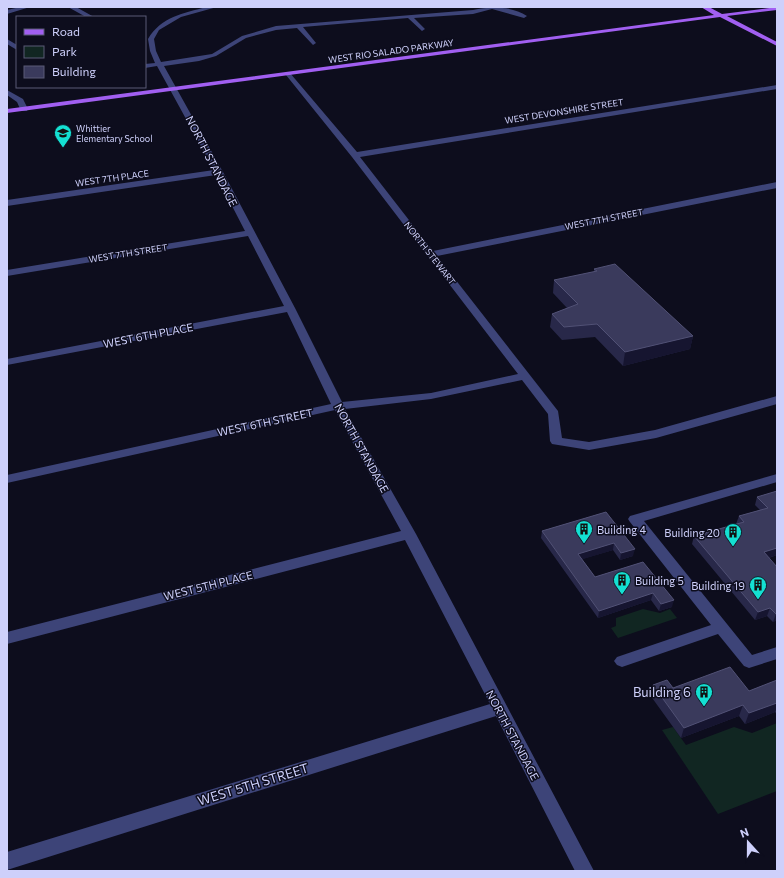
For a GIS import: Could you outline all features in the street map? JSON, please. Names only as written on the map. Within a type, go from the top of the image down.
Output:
[{"type":"main road","points":[[704,7],[777,44]]},
{"type":"main road","name":"WEST RIO SALADO PARKWAY","points":[[7,111],[777,8]]},
{"type":"street","points":[[7,12],[27,7]]},
{"type":"street","points":[[72,7],[89,16]]},
{"type":"street","points":[[146,33],[154,32],[169,20],[210,7]]},
{"type":"street","points":[[146,66],[199,59],[214,55],[255,33],[299,26],[473,12],[492,7],[524,16]]},
{"type":"street","points":[[332,16],[338,22]]},
{"type":"street","points":[[409,16],[422,29]]},
{"type":"street","points":[[299,26],[313,43]]},
{"type":"street","name":"NORTH STANDAGE","points":[[154,32],[151,39],[151,44],[158,64],[175,89],[219,172],[249,233],[290,308],[338,406],[409,534],[584,871]]},
{"type":"street","points":[[7,41],[16,47]]},
{"type":"street","name":"NORTH STEWART","points":[[288,74],[354,155],[554,414],[556,441],[589,446],[656,434],[777,400]]},
{"type":"street","name":"WEST DEVONSHIRE STREET","points":[[354,155],[777,87]]},
{"type":"street","points":[[7,92],[20,101],[24,109]]},
{"type":"street","name":"WEST 7TH PLACE","points":[[7,203],[219,172]]},
{"type":"street","name":"WEST 7TH STREET","points":[[430,254],[777,185]]},
{"type":"street","name":"WEST 7TH STREET","points":[[7,273],[249,233]]},
{"type":"street","name":"WEST 6TH PLACE","points":[[7,362],[290,308]]},
{"type":"street","name":"WEST 6TH STREET","points":[[7,479],[338,406],[431,396],[524,376]]},
{"type":"street","points":[[777,478],[635,519],[749,662],[777,652]]},
{"type":"street","name":"WEST 5TH PLACE","points":[[7,638],[409,534]]},
{"type":"street","points":[[622,661],[721,627]]},
{"type":"street","name":"WEST 5TH STREET","points":[[7,861],[500,708]]},
{"type":"green space","points":[[643,609],[660,613],[670,609],[677,618],[618,638],[611,628],[616,626],[616,618]]},
{"type":"green space","points":[[777,723],[777,791],[718,814],[662,730],[673,727],[686,745],[734,727],[752,733]]},
{"type":"building","points":[[615,264],[693,336],[625,352],[597,324],[564,327],[552,314],[578,304],[554,280],[597,271],[594,269]]},
{"type":"building","points":[[777,491],[777,548],[764,552],[777,567],[776,614],[770,608],[758,612],[694,536],[744,522],[739,516],[768,508],[757,497]]},
{"type":"building","points":[[606,512],[635,549],[621,553],[614,543],[578,554],[595,577],[643,562],[674,600],[661,604],[653,593],[599,611],[542,531]]},
{"type":"building","points":[[730,667],[749,691],[777,680],[777,703],[749,713],[743,705],[684,728],[653,685],[667,680],[673,688]]},
{"type":"place","name":"Whittier Elementary School","points":[[63,148]]},
{"type":"place","name":"Building 4","points":[[584,544]]},
{"type":"place","name":"Building 20","points":[[733,547]]},
{"type":"place","name":"Building 5","points":[[622,595]]},
{"type":"place","name":"Building 19","points":[[758,600]]},
{"type":"place","name":"Building 6","points":[[704,707]]}]
